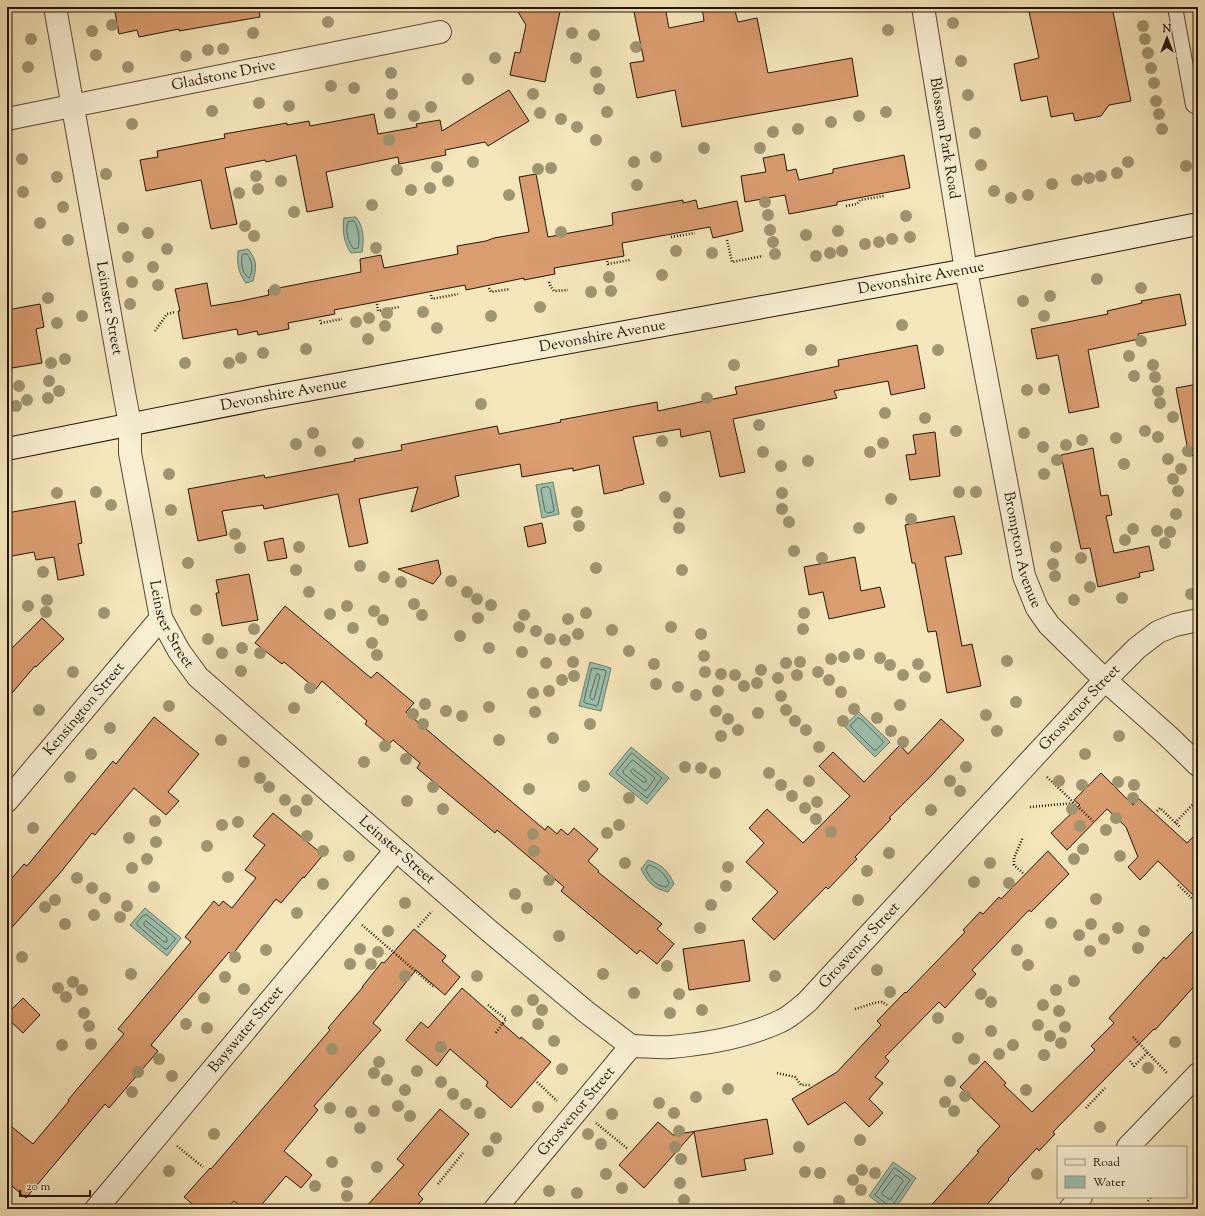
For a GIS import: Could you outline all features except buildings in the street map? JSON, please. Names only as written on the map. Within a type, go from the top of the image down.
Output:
[{"type":"street","name":"Leinster Street","points":[[55,7],[130,424],[130,453],[161,618],[179,651],[198,677],[396,850],[585,1011],[631,1046]]},
{"type":"street","name":"Blossom Park Road","points":[[923,7],[966,270]]},
{"type":"street","name":"Gladstone Drive","points":[[7,120],[440,32]]},
{"type":"street","name":"Devonshire Avenue","points":[[7,449],[263,398],[966,270],[1198,224]]},
{"type":"street","name":"Brompton Avenue","points":[[966,270],[1024,576],[1037,608],[1049,625],[1105,680],[1198,765]]},
{"type":"street","name":"Kensington Street","points":[[7,801],[161,618]]},
{"type":"street","name":"Grosvenor Street","points":[[495,1209],[631,1046],[669,1047],[755,1032],[782,1020],[808,1001],[1105,680],[1137,648],[1158,632],[1175,625],[1198,620]]},
{"type":"street","name":"Bayswater Street","points":[[96,1209],[396,850]]},
{"type":"street","points":[[1129,1146],[1198,1074]]},
{"type":"street","points":[[1070,1209],[1080,1198]]},
{"type":"lane","points":[[1175,7],[1194,105],[1198,108]]},
{"type":"path","points":[[846,206],[857,204],[860,200],[884,196]]},
{"type":"path","points":[[671,236],[695,233]]},
{"type":"path","points":[[727,240],[732,262],[764,256]]},
{"type":"path","points":[[607,261],[608,264],[630,260]]},
{"type":"path","points":[[549,282],[554,291],[568,290]]},
{"type":"path","points":[[490,288],[491,292],[510,289]]},
{"type":"path","points":[[431,295],[432,299],[458,294]]},
{"type":"path","points":[[377,304],[378,311],[399,307]]},
{"type":"path","points":[[155,331],[167,314],[175,312]]},
{"type":"path","points":[[320,320],[321,324],[342,319]]},
{"type":"path","points":[[1047,777],[1093,821]]},
{"type":"path","points":[[1175,823],[1198,799]]},
{"type":"path","points":[[1030,808],[1074,803]]},
{"type":"path","points":[[1157,811],[1160,808],[1180,827]]},
{"type":"path","points":[[1023,837],[1014,858],[1014,865],[1023,873]]},
{"type":"path","points":[[1178,885],[1196,902],[1198,899]]},
{"type":"path","points":[[360,923],[434,987]]},
{"type":"path","points":[[855,1009],[877,1002],[882,1002],[887,1005]]},
{"type":"path","points":[[488,1005],[506,1019],[495,1034]]},
{"type":"path","points":[[1133,1037],[1169,1075]]},
{"type":"path","points":[[1130,1061],[1134,1066],[1148,1052]]},
{"type":"path","points":[[777,1073],[795,1077],[801,1085],[810,1085]]},
{"type":"path","points":[[537,1082],[562,1106]]},
{"type":"path","points":[[1086,1108],[1105,1088]]},
{"type":"path","points":[[593,1120],[628,1149]]},
{"type":"path","points":[[173,1143],[203,1167]]},
{"type":"path","points":[[438,1184],[463,1153]]},
{"type":"water","points":[[356,217],[362,229],[363,247],[362,252],[351,253],[344,237],[344,218]]},
{"type":"water","points":[[248,249],[255,260],[256,268],[253,281],[246,283],[239,268],[238,251]]},
{"type":"water","points":[[553,482],[559,514],[542,518],[536,485]]},
{"type":"water","points":[[590,662],[611,668],[601,711],[579,706]]},
{"type":"water","points":[[859,712],[890,742],[875,757],[844,726]]},
{"type":"water","points":[[631,747],[669,778],[647,804],[609,774]]},
{"type":"water","points":[[648,860],[661,866],[669,875],[674,884],[668,892],[658,889],[646,878],[641,869]]},
{"type":"water","points":[[145,908],[181,938],[167,956],[130,925]]},
{"type":"water","points":[[893,1162],[916,1178],[895,1209],[887,1209],[869,1196]]}]
